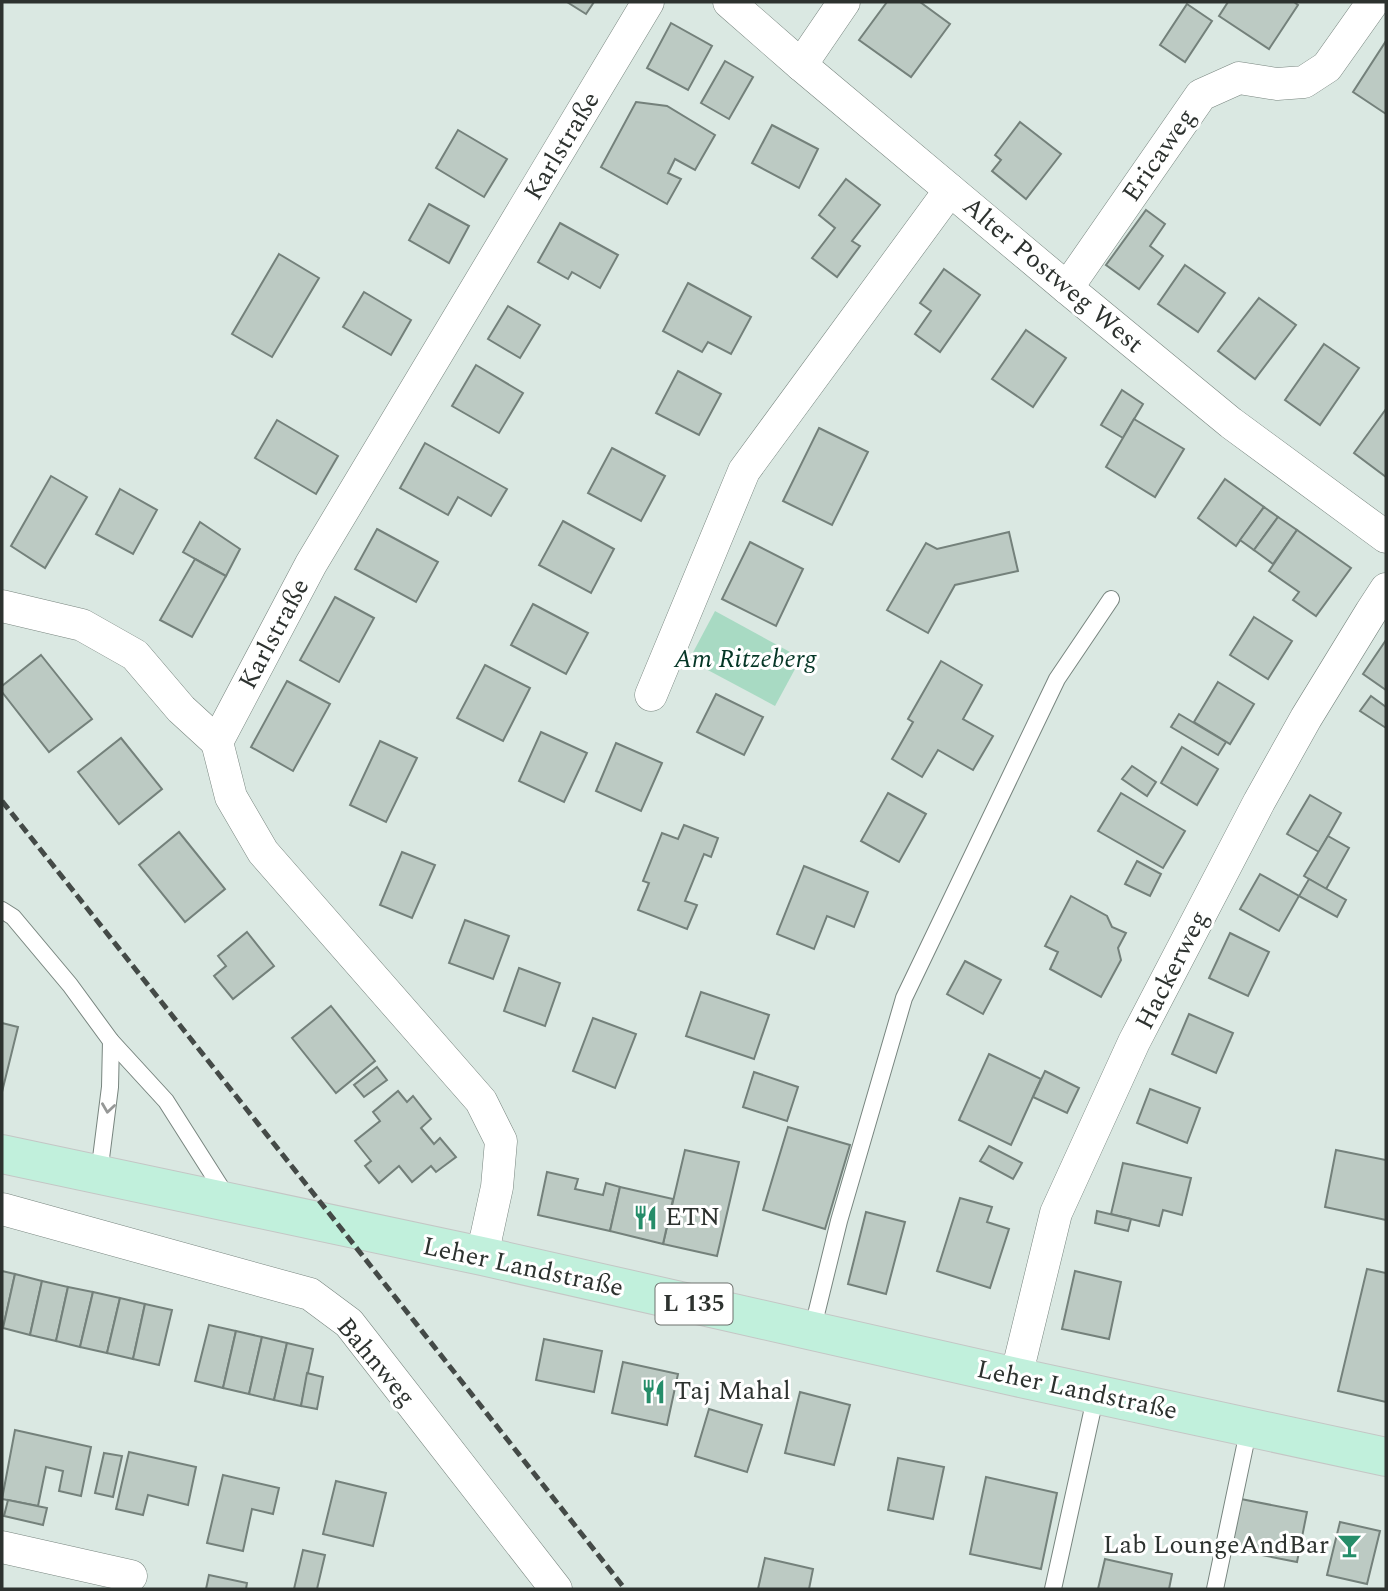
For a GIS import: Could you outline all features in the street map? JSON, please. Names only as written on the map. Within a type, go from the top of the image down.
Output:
[{"type":"main road","name":"Leher Landstraße","points":[[2,1154],[482,1256],[1016,1377],[1386,1457]]},
{"type":"street","name":"Karlstraße","points":[[217,742],[311,564],[648,2]]},
{"type":"street","name":"Alter Postweg West","points":[[729,2],[1231,423],[1386,537]]},
{"type":"street","points":[[801,65],[844,2]]},
{"type":"street","name":"Ericaweg","points":[[1067,288],[1201,95],[1239,78],[1277,84],[1304,82],[1327,67],[1373,2]]},
{"type":"street","points":[[651,695],[744,471],[950,190]]},
{"type":"street","name":"Hackerweg","points":[[1016,1377],[1056,1213],[1135,1042],[1259,802],[1306,718],[1386,589]]},
{"type":"street","points":[[2,606],[82,625],[135,654],[181,709],[217,742],[231,797],[263,852],[481,1101],[500,1141],[497,1187],[482,1256]]},
{"type":"street","name":"Bahnweg","points":[[2,1209],[310,1294],[349,1323],[556,1589]]},
{"type":"street","points":[[2,1546],[131,1576]]},
{"type":"lane","points":[[812,1331],[839,1221],[904,998],[1057,679],[1111,598]]},
{"type":"lane","points":[[2,910],[13,916],[70,985],[111,1041],[166,1101],[230,1202]]},
{"type":"lane","points":[[99,1174],[110,1087],[111,1041]]},
{"type":"lane","points":[[1053,1589],[1096,1394]]},
{"type":"lane","points":[[1214,1589],[1249,1427]]},
{"type":"green space","name":"Am Ritzeberg","points":[[715,611],[801,658],[775,706],[689,660]]},
{"type":"building","points":[[567,2],[594,2],[586,14]]},
{"type":"building","points":[[887,2],[920,2],[950,24],[911,77],[859,40]]},
{"type":"building","points":[[1228,2],[1294,2],[1298,5],[1269,49],[1219,16]]},
{"type":"building","points":[[1187,4],[1212,21],[1185,62],[1160,45]]},
{"type":"building","points":[[671,23],[712,46],[688,90],[647,68]]},
{"type":"building","points":[[1386,41],[1386,114],[1353,92]]},
{"type":"building","points":[[725,61],[753,77],[729,119],[701,103]]},
{"type":"building","points":[[636,102],[667,106],[715,135],[695,170],[675,159],[668,173],[681,179],[667,204],[601,167]]},
{"type":"building","points":[[1020,122],[1061,154],[1026,199],[992,171],[1001,160],[995,155]]},
{"type":"building","points":[[772,125],[818,149],[799,188],[752,163]]},
{"type":"building","points":[[458,130],[507,159],[484,197],[436,168]]},
{"type":"building","points":[[846,179],[880,205],[852,241],[860,246],[837,277],[812,258],[835,228],[819,215]]},
{"type":"building","points":[[429,204],[469,226],[449,263],[409,240]]},
{"type":"building","points":[[1146,210],[1165,224],[1150,246],[1163,256],[1139,289],[1106,265]]},
{"type":"building","points":[[560,223],[618,255],[600,288],[572,272],[568,279],[538,262]]},
{"type":"building","points":[[279,254],[319,278],[272,357],[232,334]]},
{"type":"building","points":[[1185,265],[1225,293],[1198,332],[1158,304]]},
{"type":"building","points":[[944,269],[980,295],[940,352],[915,334],[931,311],[920,303]]},
{"type":"building","points":[[688,283],[751,317],[731,354],[708,342],[702,352],[663,331]]},
{"type":"building","points":[[364,292],[411,320],[391,355],[343,327]]},
{"type":"building","points":[[1259,298],[1296,325],[1255,379],[1218,351]]},
{"type":"building","points":[[508,306],[540,325],[520,358],[488,339]]},
{"type":"building","points":[[1026,330],[1066,358],[1033,407],[992,379]]},
{"type":"building","points":[[1324,344],[1359,368],[1320,425],[1285,400]]},
{"type":"building","points":[[476,365],[523,393],[499,433],[452,406]]},
{"type":"building","points":[[678,371],[721,394],[699,435],[656,413]]},
{"type":"building","points":[[1122,390],[1143,404],[1123,438],[1101,425]]},
{"type":"building","points":[[1386,409],[1386,477],[1354,453]]},
{"type":"building","points":[[1134,419],[1184,449],[1155,497],[1106,467]]},
{"type":"building","points":[[277,420],[338,456],[316,494],[255,458]]},
{"type":"building","points":[[819,428],[868,452],[832,525],[783,501]]},
{"type":"building","points":[[425,443],[507,489],[491,516],[458,497],[448,515],[400,488]]},
{"type":"building","points":[[612,448],[665,476],[641,521],[588,493]]},
{"type":"building","points":[[51,476],[87,497],[45,568],[11,546]]},
{"type":"building","points":[[1225,479],[1264,507],[1236,546],[1198,518]]},
{"type":"building","points":[[120,489],[157,510],[133,554],[96,534]]},
{"type":"building","points":[[1264,507],[1278,517],[1254,550],[1240,540]]},
{"type":"building","points":[[1278,517],[1297,530],[1273,564],[1254,550]]},
{"type":"building","points":[[563,521],[614,549],[591,593],[539,565]]},
{"type":"building","points":[[200,522],[240,549],[226,576],[183,552]]},
{"type":"building","points":[[377,529],[438,562],[416,602],[355,569]]},
{"type":"building","points":[[1297,530],[1351,568],[1316,616],[1293,600],[1299,592],[1269,571]]},
{"type":"building","points":[[1009,532],[1018,571],[955,585],[928,633],[887,610],[926,543],[937,549]]},
{"type":"building","points":[[750,542],[803,569],[776,626],[722,599]]},
{"type":"building","points":[[195,559],[226,576],[192,637],[160,620]]},
{"type":"building","points":[[335,597],[374,618],[339,682],[300,660]]},
{"type":"building","points":[[533,604],[588,633],[566,674],[511,645]]},
{"type":"building","points":[[1254,617],[1292,641],[1268,679],[1230,655]]},
{"type":"building","points":[[1386,640],[1386,690],[1363,674]]},
{"type":"building","points":[[41,655],[92,719],[49,752],[2,692],[2,686]]},
{"type":"building","points":[[941,661],[982,685],[963,719],[993,736],[973,770],[938,750],[922,777],[892,759],[913,722],[908,719]]},
{"type":"building","points":[[485,665],[530,688],[503,741],[457,718]]},
{"type":"building","points":[[287,681],[330,704],[293,771],[251,747]]},
{"type":"building","points":[[1218,682],[1254,704],[1230,744],[1194,722]]},
{"type":"building","points":[[716,694],[763,717],[744,755],[697,732]]},
{"type":"building","points":[[1371,696],[1386,707],[1386,728],[1360,711]]},
{"type":"building","points":[[1179,714],[1226,742],[1218,755],[1171,727]]},
{"type":"building","points":[[541,732],[587,753],[564,802],[519,781]]},
{"type":"building","points":[[121,738],[162,789],[119,824],[78,772]]},
{"type":"building","points":[[380,741],[417,758],[386,822],[350,805]]},
{"type":"building","points":[[616,743],[662,763],[641,811],[596,791]]},
{"type":"building","points":[[1182,747],[1218,769],[1197,805],[1161,783]]},
{"type":"building","points":[[1132,766],[1156,782],[1147,796],[1122,779]]},
{"type":"building","points":[[888,793],[926,814],[899,862],[861,841]]},
{"type":"building","points":[[1121,793],[1185,831],[1163,868],[1098,831]]},
{"type":"building","points":[[1310,795],[1341,813],[1319,852],[1287,834]]},
{"type":"building","points":[[684,825],[718,838],[711,857],[704,854],[685,901],[697,905],[687,929],[638,910],[649,883],[643,881],[662,833],[678,839]]},
{"type":"building","points":[[179,832],[225,889],[185,922],[139,865]]},
{"type":"building","points":[[1328,836],[1349,848],[1326,889],[1304,876]]},
{"type":"building","points":[[402,852],[435,865],[412,918],[380,905]]},
{"type":"building","points":[[1137,861],[1161,874],[1150,896],[1125,884]]},
{"type":"building","points":[[804,866],[868,892],[854,927],[827,916],[814,949],[777,934]]},
{"type":"building","points":[[1260,874],[1299,896],[1279,931],[1240,909]]},
{"type":"building","points":[[1309,879],[1346,900],[1337,917],[1299,896]]},
{"type":"building","points":[[1071,896],[1107,916],[1112,927],[1126,933],[1118,948],[1121,960],[1101,997],[1050,969],[1058,952],[1045,946]]},
{"type":"building","points":[[465,920],[509,936],[493,979],[449,963]]},
{"type":"building","points":[[247,932],[274,966],[233,999],[214,976],[226,966],[218,956]]},
{"type":"building","points":[[1230,933],[1269,952],[1248,996],[1209,978]]},
{"type":"building","points":[[965,961],[1001,980],[983,1014],[947,994]]},
{"type":"building","points":[[519,968],[560,983],[545,1026],[504,1011]]},
{"type":"building","points":[[701,992],[769,1015],[754,1059],[686,1036]]},
{"type":"building","points":[[331,1006],[375,1061],[336,1093],[292,1038]]},
{"type":"building","points":[[1189,1014],[1233,1033],[1216,1073],[1172,1054]]},
{"type":"building","points":[[593,1018],[636,1034],[615,1088],[573,1071]]},
{"type":"building","points":[[2,1023],[18,1027],[2,1092]]},
{"type":"building","points":[[989,1054],[1041,1079],[1011,1145],[959,1120]]},
{"type":"building","points":[[377,1067],[387,1080],[364,1097],[354,1085]]},
{"type":"building","points":[[1045,1071],[1079,1088],[1067,1113],[1033,1097]]},
{"type":"building","points":[[754,1072],[798,1087],[787,1121],[743,1107]]},
{"type":"building","points":[[1150,1089],[1200,1108],[1187,1143],[1137,1123]]},
{"type":"building","points":[[398,1091],[407,1102],[413,1096],[431,1119],[421,1128],[434,1144],[440,1138],[456,1157],[436,1172],[431,1166],[412,1182],[399,1166],[379,1183],[365,1166],[371,1161],[355,1141],[380,1121],[373,1112]]},
{"type":"building","points":[[788,1127],[850,1145],[825,1229],[763,1210]]},
{"type":"building","points":[[989,1146],[1022,1163],[1013,1179],[980,1161]]},
{"type":"building","points":[[685,1150],[739,1162],[717,1256],[663,1244]]},
{"type":"building","points":[[1336,1150],[1386,1160],[1386,1220],[1325,1207]]},
{"type":"building","points":[[1123,1163],[1191,1178],[1182,1215],[1163,1210],[1159,1226],[1111,1214]]},
{"type":"building","points":[[547,1172],[578,1179],[575,1189],[603,1195],[606,1183],[620,1187],[610,1231],[538,1215]]},
{"type":"building","points":[[620,1187],[673,1199],[663,1244],[610,1231]]},
{"type":"building","points":[[960,1198],[992,1207],[987,1222],[1009,1229],[990,1288],[937,1271]]},
{"type":"building","points":[[1097,1211],[1131,1219],[1128,1231],[1095,1223]]},
{"type":"building","points":[[866,1212],[905,1222],[886,1294],[848,1284]]},
{"type":"building","points":[[1367,1269],[1386,1273],[1386,1402],[1338,1391]]},
{"type":"building","points":[[2,1271],[15,1274],[3,1328],[2,1328]]},
{"type":"building","points":[[1075,1271],[1121,1282],[1109,1339],[1062,1329]]},
{"type":"building","points":[[15,1274],[42,1281],[30,1335],[3,1328]]},
{"type":"building","points":[[42,1281],[68,1287],[56,1341],[30,1335]]},
{"type":"building","points":[[68,1287],[93,1292],[80,1347],[56,1341]]},
{"type":"building","points":[[93,1292],[120,1298],[107,1353],[80,1347]]},
{"type":"building","points":[[120,1298],[145,1304],[133,1359],[107,1353]]},
{"type":"building","points":[[145,1304],[172,1310],[159,1365],[133,1359]]},
{"type":"building","points":[[209,1325],[236,1331],[223,1388],[195,1381]]},
{"type":"building","points":[[236,1331],[262,1337],[249,1394],[223,1388]]},
{"type":"building","points":[[262,1337],[287,1343],[274,1400],[249,1394]]},
{"type":"building","points":[[544,1339],[602,1351],[594,1392],[536,1380]]},
{"type":"building","points":[[287,1343],[313,1349],[301,1406],[274,1400]]},
{"type":"building","points":[[623,1362],[678,1374],[667,1425],[612,1413]]},
{"type":"building","points":[[307,1373],[323,1377],[317,1409],[301,1406]]},
{"type":"building","points":[[800,1392],[850,1405],[834,1465],[785,1453]]},
{"type":"building","points":[[709,1409],[762,1425],[747,1472],[695,1456]]},
{"type":"building","points":[[15,1430],[91,1447],[81,1496],[59,1491],[63,1471],[46,1467],[38,1506],[2,1499]]},
{"type":"building","points":[[129,1452],[196,1467],[188,1505],[148,1495],[143,1515],[116,1509]]},
{"type":"building","points":[[104,1453],[122,1456],[113,1497],[95,1493]]},
{"type":"building","points":[[898,1458],[944,1467],[933,1519],[888,1510]]},
{"type":"building","points":[[223,1475],[279,1488],[273,1514],[252,1509],[243,1551],[207,1543]]},
{"type":"building","points":[[986,1477],[1057,1493],[1041,1569],[970,1554]]},
{"type":"building","points":[[336,1481],[386,1493],[373,1546],[323,1534]]},
{"type":"building","points":[[1241,1499],[1307,1512],[1297,1562],[1231,1549]]},
{"type":"building","points":[[8,1500],[47,1508],[43,1525],[4,1516]]},
{"type":"building","points":[[1340,1522],[1380,1531],[1367,1584],[1327,1575]]},
{"type":"building","points":[[303,1550],[325,1555],[317,1589],[294,1589]]},
{"type":"building","points":[[765,1558],[813,1569],[809,1589],[758,1589]]},
{"type":"building","points":[[1105,1559],[1172,1574],[1169,1589],[1098,1589]]},
{"type":"building","points":[[209,1575],[247,1583],[246,1589],[206,1589]]},
{"type":"railway","points":[[2,801],[625,1589]]},
{"type":"place","name":"ETN","points":[[645,1217]]},
{"type":"place","name":"Taj Mahal","points":[[654,1391]]},
{"type":"place","name":"Lab LoungeAndBar","points":[[1349,1545]]}]
